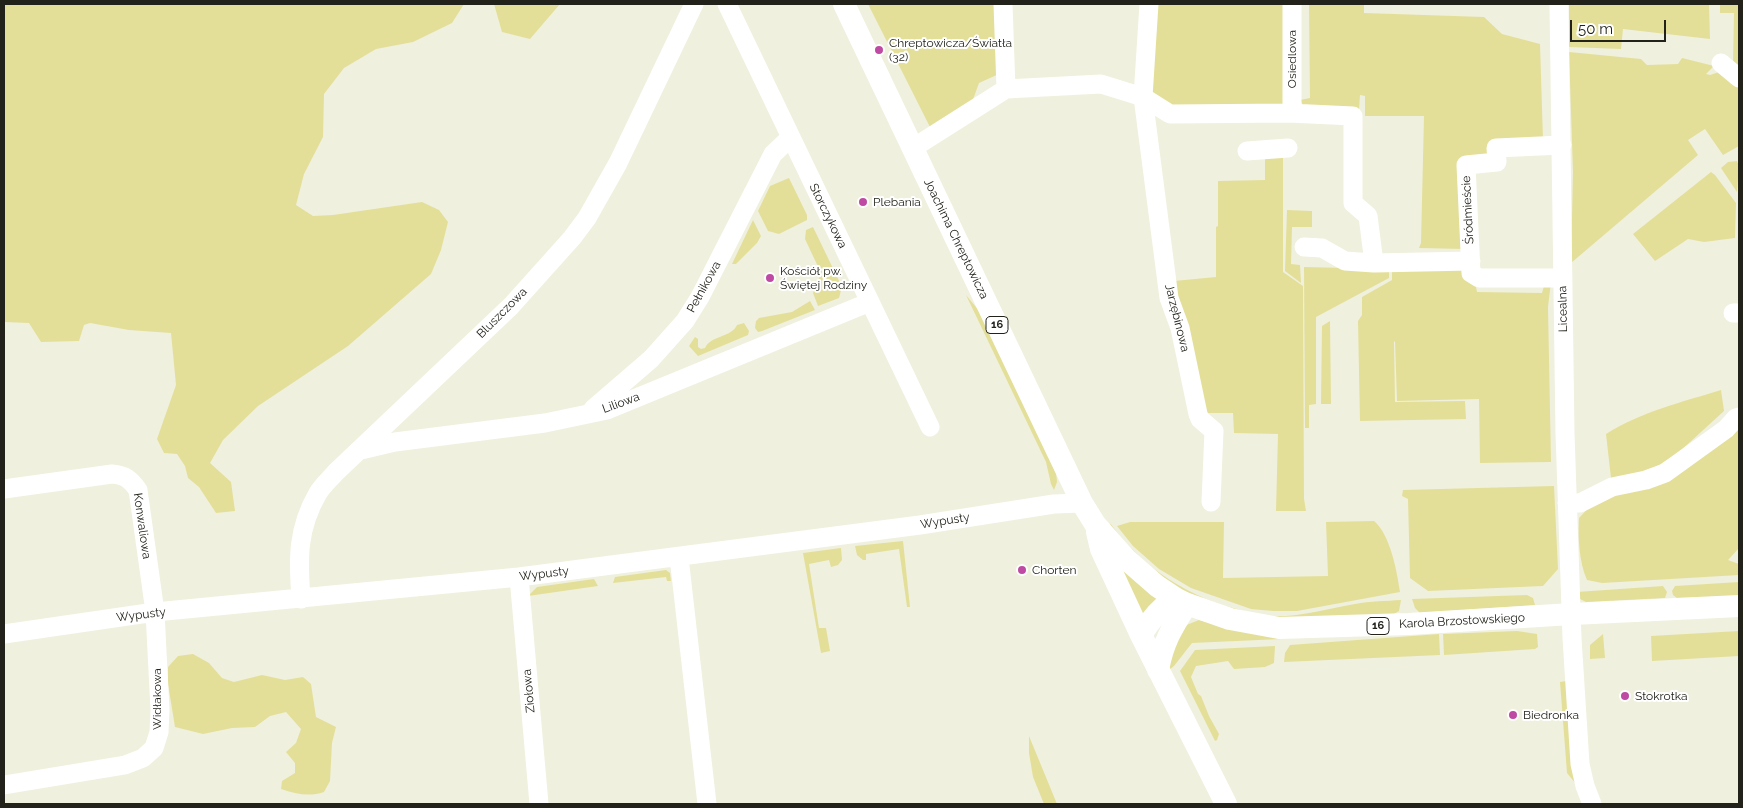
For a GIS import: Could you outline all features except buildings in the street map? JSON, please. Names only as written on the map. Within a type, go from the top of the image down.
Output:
[{"type":"main road","name":"Joachima Chreptowicza","points":[[844,4],[1082,503],[1095,524],[1126,559],[1157,586],[1181,601]]},
{"type":"main road","points":[[1095,524],[1101,549],[1141,636],[1226,804]]},
{"type":"main road","points":[[1141,636],[1150,620],[1162,607],[1181,601]]},
{"type":"main road","points":[[1158,670],[1161,653],[1181,601]]},
{"type":"main road","name":"Karola Brzostowskiego","points":[[1181,601],[1230,619],[1279,628],[1409,624],[1739,606]]},
{"type":"street","name":"Bluszczowa","points":[[301,599],[298,565],[301,531],[319,492],[336,472],[511,306],[572,238],[587,218],[618,163],[694,4]]},
{"type":"street","name":"Storczykowa","points":[[727,4],[930,427]]},
{"type":"street","points":[[1003,4],[1006,89]]},
{"type":"street","points":[[1144,97],[1149,4]]},
{"type":"street","name":"Osiedlowa","points":[[1290,118],[1292,4]]},
{"type":"street","name":"Licealna","points":[[1559,4],[1567,503],[1580,764],[1585,786],[1592,804]]},
{"type":"street","points":[[1721,63],[1739,78]]},
{"type":"street","points":[[913,148],[1006,89],[1101,84],[1144,97],[1170,114],[1290,118],[1359,116],[1353,203],[1368,216],[1374,262]]},
{"type":"street","name":"Jarzębinowa","points":[[1144,97],[1170,298],[1180,328],[1198,414],[1200,419],[1214,431],[1211,502]]},
{"type":"street","name":"Pełnikowa","points":[[588,414],[646,363],[685,321],[700,298],[773,154],[790,138]]},
{"type":"street","name":"Śródmieście","points":[[1562,144],[1496,148],[1497,162],[1466,165],[1471,274],[1479,278],[1562,278]]},
{"type":"street","points":[[1247,151],[1288,148]]},
{"type":"street","points":[[1304,246],[1322,248],[1345,261],[1471,261]]},
{"type":"street","name":"Liliowa","points":[[358,452],[395,442],[545,423],[607,410],[870,302]]},
{"type":"street","points":[[646,363],[654,381],[662,388]]},
{"type":"street","points":[[1567,503],[1580,503],[1612,487],[1646,480],[1665,473],[1726,429],[1738,418]]},
{"type":"street","name":"Konwaliowa","points":[[4,489],[112,474],[124,475],[132,481],[138,490],[154,612]]},
{"type":"street","name":"Wypusty","points":[[4,634],[154,612],[519,577],[920,525],[1054,504],[1082,503]]},
{"type":"street","points":[[679,557],[707,804]]},
{"type":"street","name":"Ziołowa","points":[[519,577],[539,804]]},
{"type":"street","name":"Widłakowa","points":[[4,785],[125,765],[143,758],[154,748],[160,710],[154,612]]},
{"type":"shaded area","points":[[4,4],[464,4],[452,23],[413,42],[376,49],[344,68],[324,94],[323,137],[304,174],[296,205],[313,216],[333,215],[422,202],[439,210],[448,222],[441,250],[431,274],[348,346],[258,406],[223,440],[210,463],[231,482],[235,511],[216,513],[199,487],[188,478],[185,466],[177,454],[164,453],[157,439],[176,385],[171,333],[129,330],[90,323],[84,325],[79,341],[41,342],[29,323],[4,322]]},
{"type":"shaded area","points":[[494,4],[560,4],[530,39],[502,32]]},
{"type":"shaded area","points":[[868,4],[997,4],[1001,73],[979,83],[971,105],[931,129]]},
{"type":"shaded area","points":[[1155,4],[1284,4],[1285,111],[1170,114],[1143,97]]},
{"type":"shaded area","points":[[1309,4],[1364,4],[1364,13],[1484,17],[1502,34],[1540,44],[1543,140],[1489,155],[1460,158],[1465,249],[1419,248],[1421,243],[1424,116],[1365,116],[1365,96],[1360,95],[1359,110],[1305,108],[1300,100],[1310,98]]},
{"type":"shaded area","points":[[1569,4],[1709,4],[1710,39],[1623,29],[1621,49],[1569,47]]},
{"type":"shaded area","points":[[1720,4],[1739,4],[1739,73],[1733,63],[1734,13],[1720,13]]},
{"type":"shaded area","points":[[1569,52],[1641,59],[1647,65],[1678,64],[1682,58],[1714,66],[1706,74],[1710,75],[1719,72],[1739,81],[1739,146],[1723,155],[1705,129],[1688,140],[1698,155],[1571,263],[1573,172]]},
{"type":"shaded area","points":[[1283,153],[1283,272],[1303,286],[1304,499],[1306,511],[1276,511],[1278,434],[1234,433],[1233,413],[1204,413],[1174,281],[1216,277],[1218,181],[1265,180],[1265,155]]},
{"type":"shaded area","points":[[1737,161],[1739,166],[1737,192],[1721,168],[1728,162]]},
{"type":"shaded area","points":[[1711,172],[1736,203],[1735,238],[1704,242],[1688,239],[1655,261],[1633,234]]},
{"type":"shaded area","points":[[789,178],[807,215],[807,220],[779,234],[768,231],[758,211],[770,186]]},
{"type":"shaded area","points":[[1287,210],[1312,211],[1312,227],[1292,227],[1291,264],[1300,265],[1301,283],[1285,271]]},
{"type":"shaded area","points":[[753,220],[761,236],[757,243],[736,264],[732,264]]},
{"type":"shaded area","points":[[813,227],[842,287],[839,298],[818,306],[813,293],[821,273],[805,239],[806,230]]},
{"type":"shaded area","points":[[1457,266],[1475,282],[1477,292],[1542,293],[1545,282],[1551,282],[1548,307],[1551,462],[1480,463],[1479,399],[1397,401],[1395,341],[1395,402],[1465,401],[1466,419],[1360,421],[1358,321],[1362,315],[1362,297],[1392,280],[1392,269]]},
{"type":"shaded area","points":[[1304,267],[1389,269],[1389,278],[1316,317],[1316,404],[1309,405],[1309,428],[1305,428]]},
{"type":"shaded area","points":[[966,295],[980,312],[1056,472],[1057,482],[1054,490],[1046,462]]},
{"type":"shaded area","points":[[810,301],[815,310],[762,331],[758,332],[755,328],[756,321],[759,318],[792,312]]},
{"type":"shaded area","points":[[1330,321],[1331,404],[1321,404],[1322,326]]},
{"type":"shaded area","points":[[744,323],[749,331],[748,335],[698,356],[689,346],[695,337],[698,339],[698,347],[701,349],[705,348],[712,341],[730,332],[737,325]]},
{"type":"shaded area","points":[[1721,390],[1724,411],[1678,453],[1656,467],[1623,481],[1611,478],[1606,434],[1647,414]]},
{"type":"shaded area","points":[[1739,426],[1739,548],[1728,560],[1739,564],[1739,575],[1602,583],[1587,580],[1582,566],[1579,518],[1594,502]]},
{"type":"shaded area","points":[[1554,486],[1558,569],[1543,586],[1428,591],[1410,578],[1408,499],[1402,496],[1403,490]]},
{"type":"shaded area","points":[[1374,521],[1380,527],[1388,544],[1395,564],[1400,592],[1297,611],[1251,609],[1191,588],[1159,569],[1133,546],[1117,526],[1130,522],[1224,522],[1223,578],[1328,576],[1326,522]]},
{"type":"shaded area","points":[[1110,523],[1137,554],[1153,568],[1187,590],[1225,606],[1268,616],[1290,616],[1361,603],[1401,600],[1399,611],[1394,614],[1277,618],[1233,610],[1186,592],[1170,583],[1133,554],[1111,527]]},
{"type":"shaded area","points":[[903,541],[910,607],[907,607],[899,549],[866,554],[866,560],[863,560],[857,555],[855,546]]},
{"type":"shaded area","points":[[841,548],[842,560],[838,565],[831,567],[829,560],[809,564],[819,628],[826,628],[830,651],[821,653],[803,553]]},
{"type":"shaded area","points":[[1113,563],[1159,597],[1145,618]]},
{"type":"shaded area","points":[[666,570],[670,573],[671,581],[667,581],[666,577],[613,583],[615,577]]},
{"type":"shaded area","points":[[594,579],[598,586],[528,596],[537,587]]},
{"type":"shaded area","points":[[1739,582],[1739,596],[1677,598],[1673,595],[1672,591],[1675,586]]},
{"type":"shaded area","points":[[1663,586],[1667,592],[1665,598],[1586,602],[1580,599],[1577,592]]},
{"type":"shaded area","points":[[1527,595],[1533,598],[1535,605],[1420,613],[1415,608],[1412,599]]},
{"type":"shaded area","points":[[1199,620],[1281,639],[1192,643],[1169,670],[1171,638],[1184,626]]},
{"type":"shaded area","points":[[1517,631],[1537,634],[1538,647],[1535,649],[1444,655],[1443,634]]},
{"type":"shaded area","points":[[1739,631],[1739,656],[1652,661],[1651,636]]},
{"type":"shaded area","points":[[1439,634],[1440,655],[1284,662],[1285,653],[1290,645]]},
{"type":"shaded area","points":[[1603,634],[1605,658],[1590,659],[1590,645]]},
{"type":"shaded area","points":[[1275,646],[1274,663],[1265,667],[1234,669],[1228,661],[1196,666],[1191,677],[1219,734],[1215,741],[1180,671],[1195,650]]},
{"type":"shaded area","points":[[193,654],[209,663],[222,678],[234,682],[262,675],[285,680],[303,677],[311,684],[316,717],[336,727],[332,743],[330,781],[324,792],[302,794],[281,789],[282,781],[295,773],[295,763],[286,752],[296,743],[301,729],[286,712],[270,716],[255,727],[232,728],[203,734],[175,727],[168,684],[168,667],[178,656]]},
{"type":"shaded area","points":[[1566,681],[1576,784],[1567,773],[1560,682]]},
{"type":"shaded area","points":[[1029,736],[1057,804],[1044,804],[1033,777],[1029,753]]},
{"type":"place","name":"Chreptowicza/Światła (32)","points":[[879,50]]},
{"type":"place","name":"Plebania","points":[[863,202]]},
{"type":"place","name":"Kościół pw. Świętej Rodziny","points":[[770,278]]},
{"type":"place","name":"Chorten","points":[[1022,570]]},
{"type":"place","name":"Stokrotka","points":[[1625,696]]},
{"type":"place","name":"Biedronka","points":[[1513,715]]}]
